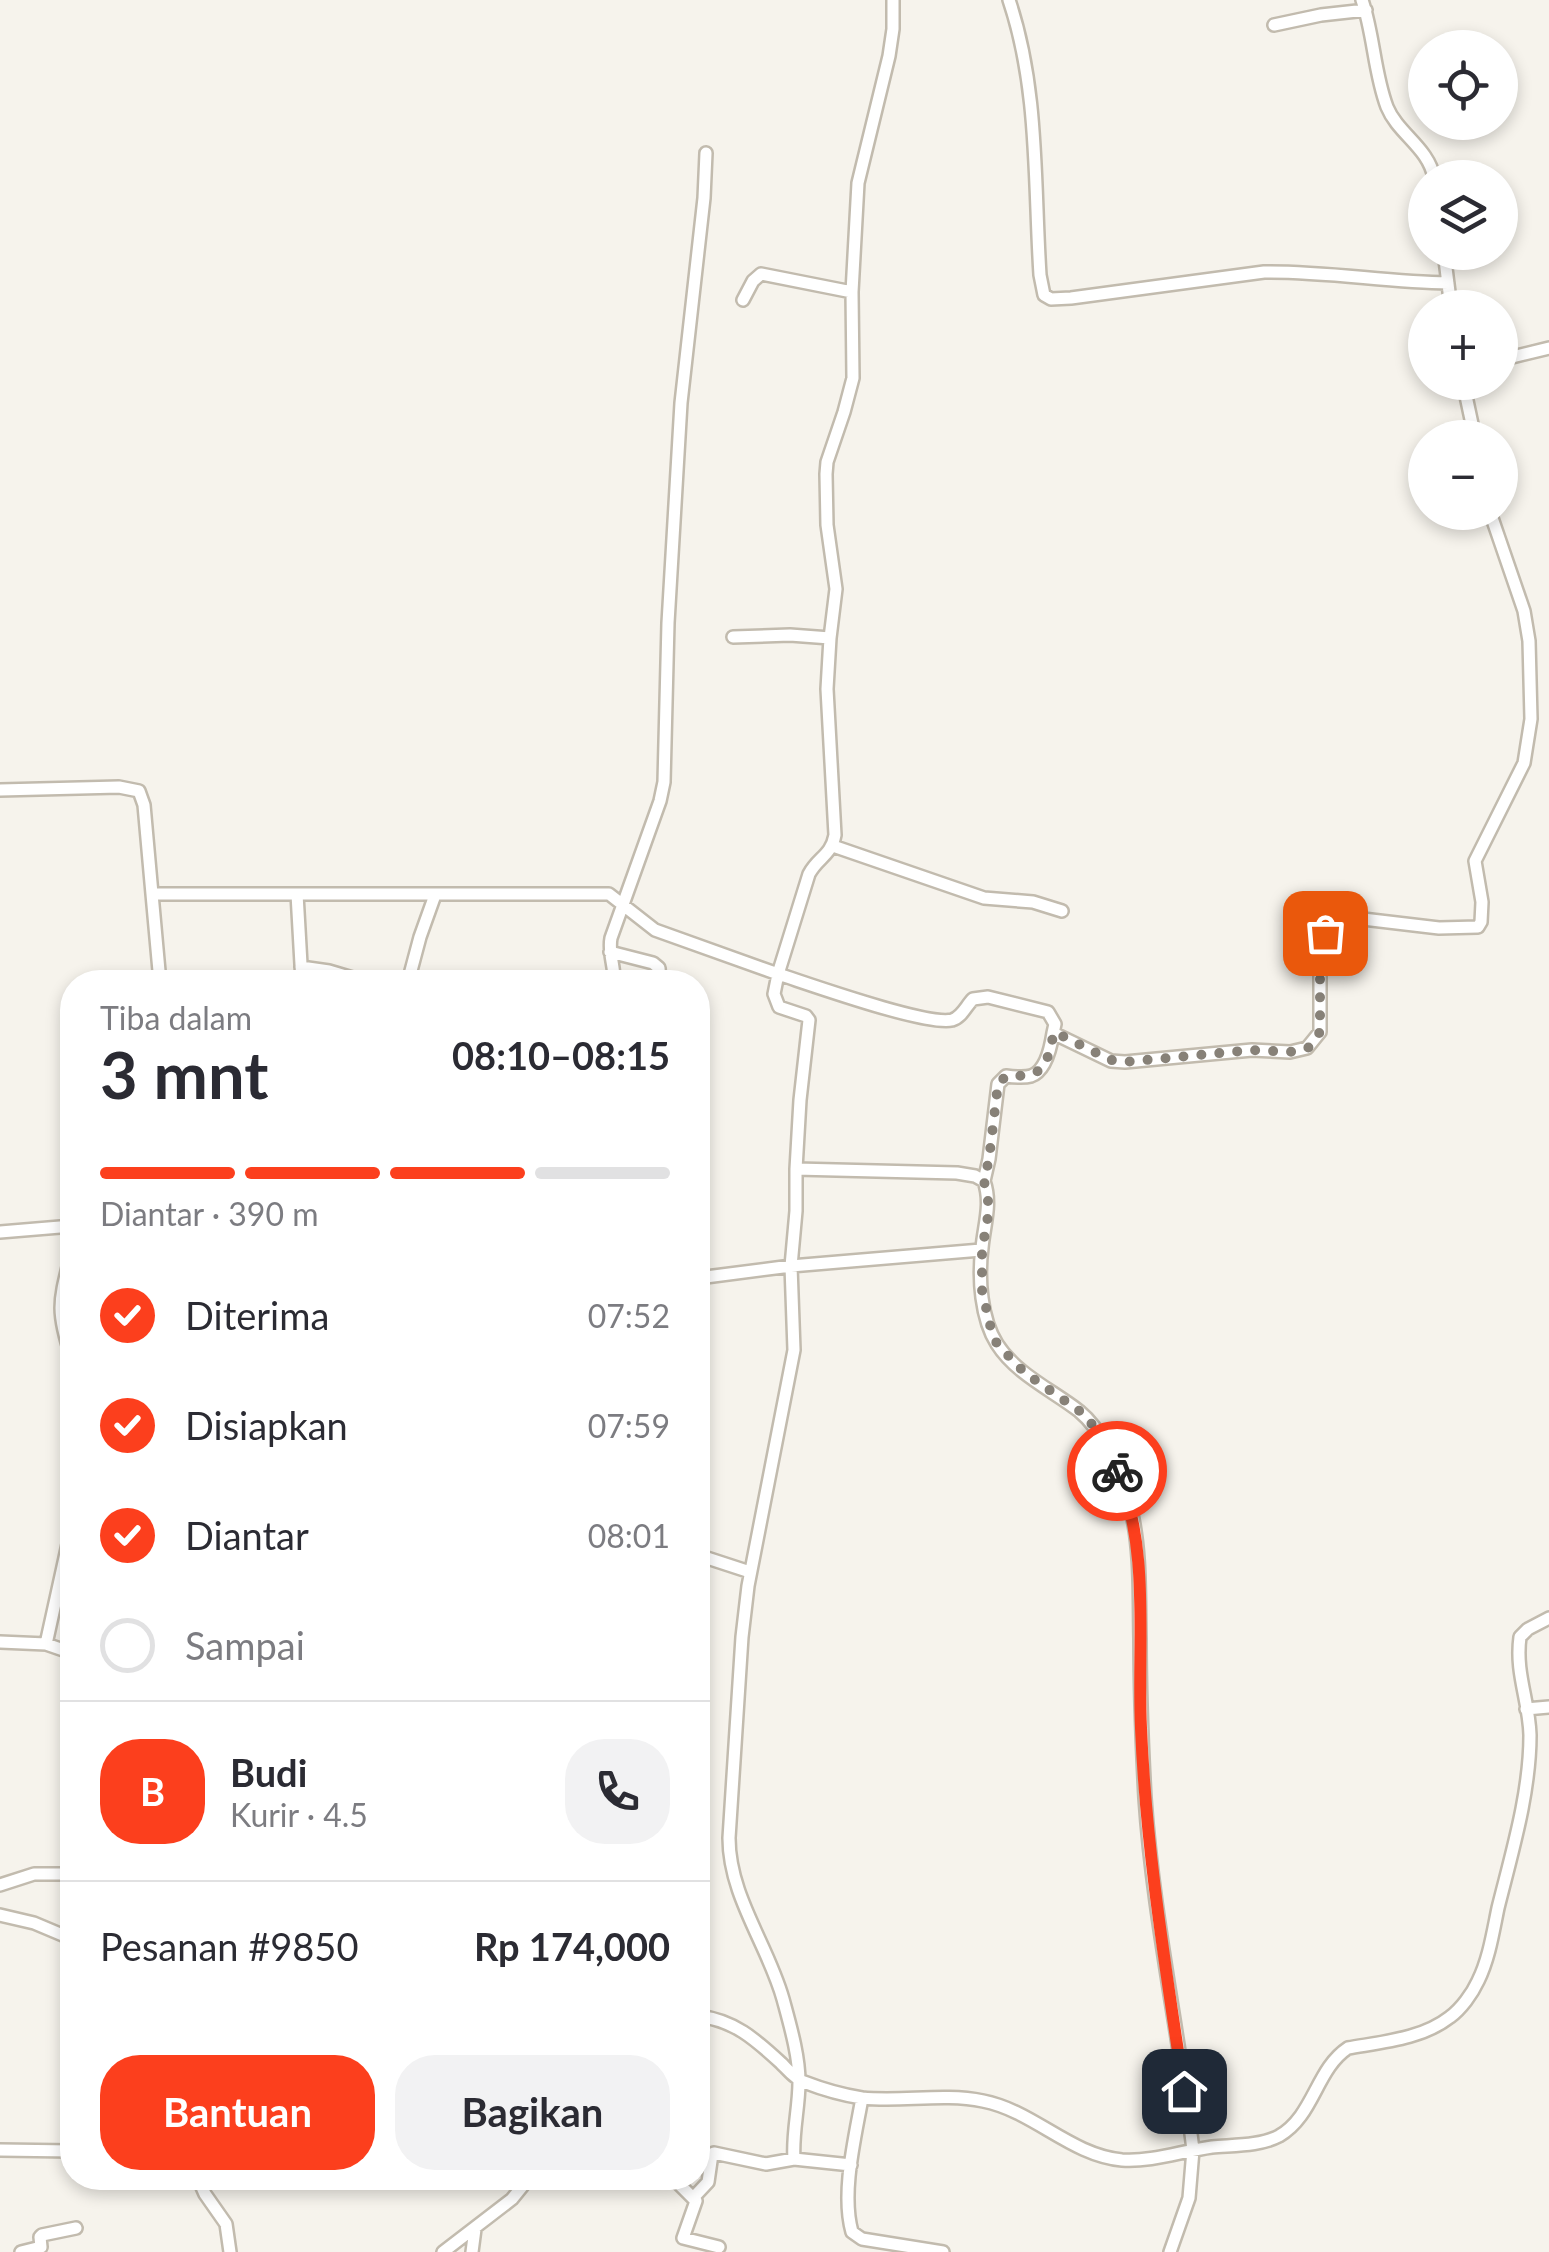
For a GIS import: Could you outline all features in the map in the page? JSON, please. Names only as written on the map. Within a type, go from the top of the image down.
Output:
[{"type":"street","points":[[794,2160],[799,2081],[782,1998],[749,1917],[729,1848],[742,1637],[750,1572],[792,1370],[794,1337],[791,1266],[800,1100],[810,1026],[806,1016],[779,1007],[774,994],[809,874],[833,846],[835,810],[827,706],[836,589],[828,536],[826,474],[852,378],[858,182],[888,56],[893,0]]},
{"type":"street","points":[[1009,0],[1031,99],[1044,296],[1071,298],[1264,272],[1448,283]]},
{"type":"street","points":[[1274,25],[1364,5],[1387,107],[1401,131],[1428,160]]},
{"type":"street","points":[[614,970],[611,938],[664,782],[668,623],[681,403],[706,153]]},
{"type":"street","points":[[1446,270],[1449,290]]},
{"type":"street","points":[[743,300],[753,280],[761,274],[852,292]]},
{"type":"street","points":[[1518,356],[1549,348]]},
{"type":"street","points":[[1054,1032],[1111,1060],[1125,1062],[1252,1050],[1300,1050],[1313,1043],[1320,1032],[1320,944],[1333,925],[1363,919],[1410,926],[1478,927],[1482,902],[1475,860],[1524,764],[1531,718],[1524,611],[1496,530]]},
{"type":"street","points":[[733,636],[830,638]]},
{"type":"street","points":[[0,790],[119,787],[139,791],[144,805],[159,970]]},
{"type":"street","points":[[833,846],[984,898],[1033,902],[1062,911]]},
{"type":"street","points":[[152,894],[609,894],[655,930],[906,1014],[955,1020],[973,998],[980,996],[1048,1012],[1054,1032],[1039,1071],[1027,1077],[1006,1076],[998,1084],[984,1181],[988,1216],[982,1250],[982,1290],[997,1344],[1025,1373],[1091,1423],[1110,1456],[1132,1515],[1139,1588],[1140,1727],[1148,1842],[1193,2150],[1191,2188],[1170,2252]]},
{"type":"street","points":[[297,894],[301,970]]},
{"type":"street","points":[[411,970],[435,895]]},
{"type":"street","points":[[610,952],[653,962],[659,970]]},
{"type":"street","points":[[301,966],[323,970]]},
{"type":"street","points":[[796,1170],[941,1172],[975,1176],[984,1181]]},
{"type":"street","points":[[0,1232],[60,1227]]},
{"type":"street","points":[[710,1276],[982,1250]]},
{"type":"street","points":[[710,1558],[750,1572]]},
{"type":"street","points":[[46,1644],[60,1580]]},
{"type":"street","points":[[710,2018],[743,2030],[799,2081],[862,2098],[946,2096],[985,2102],[1022,2114],[1086,2151],[1121,2160],[1275,2138],[1300,2118],[1342,2052],[1433,2027],[1451,2016],[1477,1984],[1520,1817],[1528,1767],[1530,1735],[1518,1670],[1520,1637],[1549,1618]]},
{"type":"street","points":[[0,1642],[46,1644],[60,1649]]},
{"type":"street","points":[[1526,1709],[1549,1707]]},
{"type":"street","points":[[0,1886],[34,1874],[60,1874]]},
{"type":"street","points":[[0,1915],[34,1923],[60,1935]]},
{"type":"street","points":[[862,2098],[851,2165],[852,2232],[856,2237],[943,2252]]},
{"type":"street","points":[[0,2150],[60,2151]]},
{"type":"street","points":[[710,2168],[712,2154],[766,2164],[794,2160],[851,2165]]},
{"type":"street","points":[[204,2190],[226,2224],[230,2252]]},
{"type":"street","points":[[443,2252],[519,2190]]},
{"type":"street","points":[[678,2252],[696,2205],[685,2190]]},
{"type":"street","points":[[693,2198],[700,2190]]},
{"type":"street","points":[[21,2252],[41,2248],[42,2234],[76,2228]]},
{"type":"street","points":[[472,2252],[475,2229]]},
{"type":"street","points":[[684,2238],[720,2247]]},
{"type":"way so far","points":[[1117,1471],[1091,1423],[1008,1358],[991,1329],[982,1290],[982,1250],[988,1216],[984,1181],[998,1084],[1006,1076],[1027,1077],[1039,1071],[1054,1032],[1100,1056],[1125,1062],[1308,1048],[1320,1032],[1320,944],[1325,933]]},
{"type":"route","points":[[1117,1471],[1132,1515],[1139,1588],[1140,1727],[1148,1842],[1184,2091]]}]
